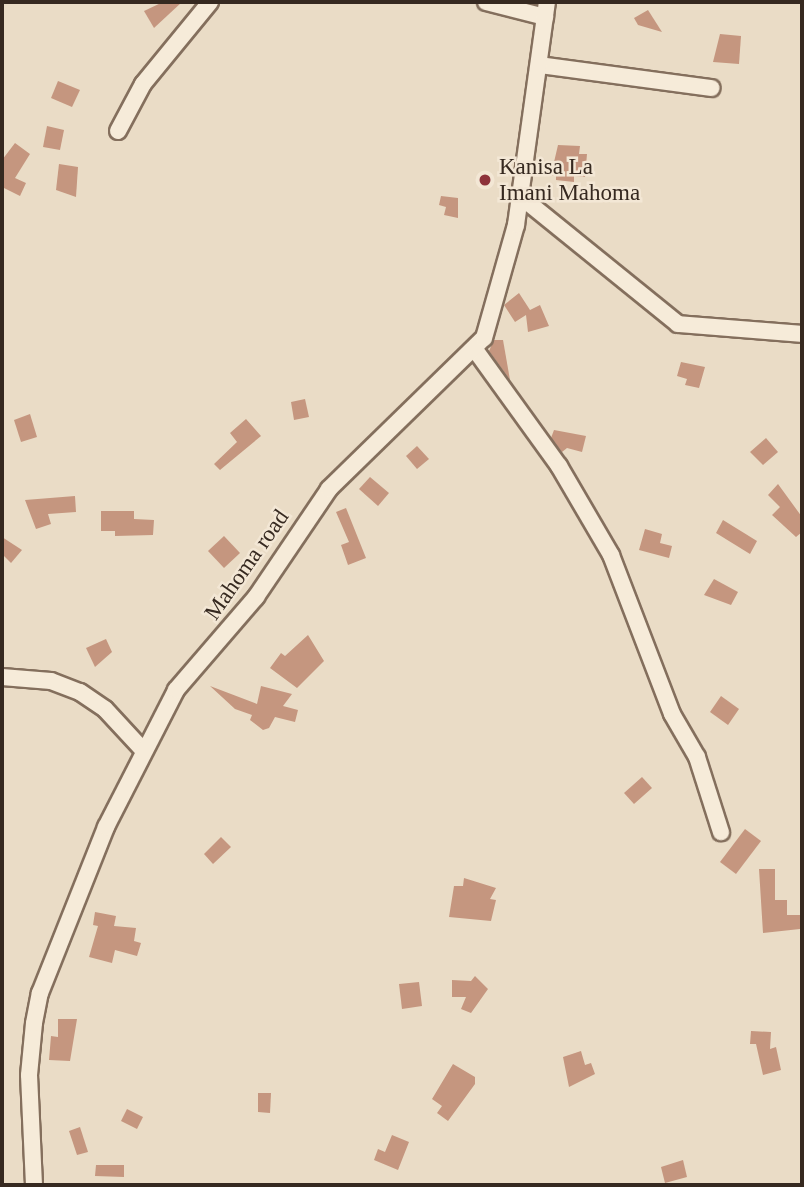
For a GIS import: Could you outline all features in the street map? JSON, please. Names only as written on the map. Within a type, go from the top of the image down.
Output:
[{"type":"street","points":[[118,131],[143,84],[210,2]]},
{"type":"street","points":[[486,2],[546,10]]},
{"type":"street","name":"Mahoma road","points":[[34,1185],[29,1075],[40,993],[106,827],[176,690],[256,597],[329,489],[475,351],[490,324],[520,196],[546,10]]},
{"type":"street","points":[[539,65],[711,88]]},
{"type":"street","points":[[520,196],[678,324],[802,334]]},
{"type":"street","points":[[475,351],[559,466],[611,555],[672,714],[697,757],[721,832]]},
{"type":"street","points":[[2,677],[51,681],[80,692],[105,709],[143,750]]},
{"type":"building","points":[[163,2],[182,2],[154,28],[144,11]]},
{"type":"building","points":[[648,10],[662,32],[638,25],[634,18]]},
{"type":"building","points":[[720,34],[741,36],[739,64],[713,62]]},
{"type":"building","points":[[58,81],[80,90],[72,107],[51,98]]},
{"type":"building","points":[[47,126],[64,130],[60,150],[43,147]]},
{"type":"building","points":[[15,143],[30,154],[15,178],[26,183],[20,196],[2,187],[2,160]]},
{"type":"building","points":[[558,145],[580,146],[579,154],[587,154],[585,177],[574,176],[574,182],[556,180],[556,176],[551,175]]},
{"type":"building","points":[[59,164],[78,167],[76,197],[56,190]]},
{"type":"building","points":[[441,196],[458,198],[458,218],[444,215],[446,207],[439,205]]},
{"type":"building","points":[[519,293],[530,310],[540,305],[549,326],[528,332],[526,315],[515,322],[504,305]]},
{"type":"building","points":[[494,340],[503,340],[510,380],[489,351]]},
{"type":"building","points":[[681,362],[705,367],[699,388],[685,385],[687,379],[677,376]]},
{"type":"building","points":[[305,399],[309,417],[294,420],[291,402]]},
{"type":"building","points":[[30,414],[37,437],[21,442],[14,420]]},
{"type":"building","points":[[246,419],[261,436],[220,470],[214,464],[237,442],[230,433]]},
{"type":"building","points":[[554,430],[586,436],[582,452],[567,448],[562,452],[551,438]]},
{"type":"building","points":[[766,438],[778,452],[763,465],[750,452]]},
{"type":"building","points":[[417,446],[429,459],[417,469],[406,456]]},
{"type":"building","points":[[370,477],[389,493],[378,506],[359,489]]},
{"type":"building","points":[[778,484],[802,517],[802,532],[796,537],[772,515],[780,507],[768,495]]},
{"type":"building","points":[[75,496],[76,512],[48,514],[51,524],[36,529],[25,500]]},
{"type":"building","points":[[346,508],[366,558],[348,565],[341,545],[349,542],[336,512]]},
{"type":"building","points":[[101,511],[134,511],[134,519],[154,520],[153,535],[115,536],[115,531],[101,531]]},
{"type":"building","points":[[723,520],[757,541],[750,554],[716,533]]},
{"type":"building","points":[[645,529],[662,534],[660,543],[672,546],[669,558],[639,550]]},
{"type":"building","points":[[224,536],[240,553],[224,568],[208,551]]},
{"type":"building","points":[[2,537],[22,550],[11,563],[2,554]]},
{"type":"building","points":[[714,579],[738,592],[731,605],[704,595]]},
{"type":"building","points":[[308,635],[324,661],[297,688],[270,668],[281,653],[285,656]]},
{"type":"building","points":[[106,639],[112,652],[95,667],[86,648]]},
{"type":"building","points":[[210,686],[257,704],[261,686],[292,694],[283,706],[298,710],[295,722],[275,717],[269,728],[263,730],[250,720],[252,715],[235,709]]},
{"type":"building","points":[[721,696],[739,709],[728,725],[710,712]]},
{"type":"building","points":[[642,777],[652,788],[634,804],[624,793]]},
{"type":"building","points":[[745,829],[761,841],[736,874],[720,862]]},
{"type":"building","points":[[221,837],[231,847],[213,864],[204,854]]},
{"type":"building","points":[[759,869],[775,869],[775,900],[787,900],[787,915],[801,915],[800,929],[763,933]]},
{"type":"building","points":[[464,878],[496,888],[490,899],[496,900],[491,921],[449,917],[454,886],[463,886]]},
{"type":"building","points":[[95,912],[116,916],[114,926],[136,928],[134,941],[141,943],[137,956],[115,950],[112,963],[89,957],[98,926],[93,925]]},
{"type":"building","points":[[475,976],[488,989],[471,1013],[461,1009],[466,997],[452,997],[452,980],[471,981]]},
{"type":"building","points":[[419,982],[422,1006],[402,1009],[399,984]]},
{"type":"building","points":[[58,1019],[77,1019],[70,1061],[49,1060],[51,1036],[58,1037]]},
{"type":"building","points":[[751,1031],[771,1032],[770,1049],[776,1047],[781,1070],[763,1075],[756,1044],[750,1044]]},
{"type":"building","points":[[581,1051],[585,1065],[591,1063],[595,1074],[569,1087],[563,1057]]},
{"type":"building","points":[[453,1064],[475,1077],[475,1084],[448,1121],[437,1113],[442,1106],[432,1099]]},
{"type":"building","points":[[258,1093],[271,1093],[270,1113],[258,1112]]},
{"type":"building","points":[[127,1109],[143,1117],[137,1129],[121,1121]]},
{"type":"building","points":[[80,1127],[88,1152],[77,1155],[69,1131]]},
{"type":"building","points":[[392,1135],[409,1142],[398,1170],[374,1160],[378,1149],[385,1152]]},
{"type":"building","points":[[683,1160],[687,1177],[665,1183],[661,1167]]},
{"type":"building","points":[[96,1165],[124,1165],[124,1177],[95,1176]]},
{"type":"place","name":"Kanisa La Imani Mahoma","points":[[485,180]]}]
